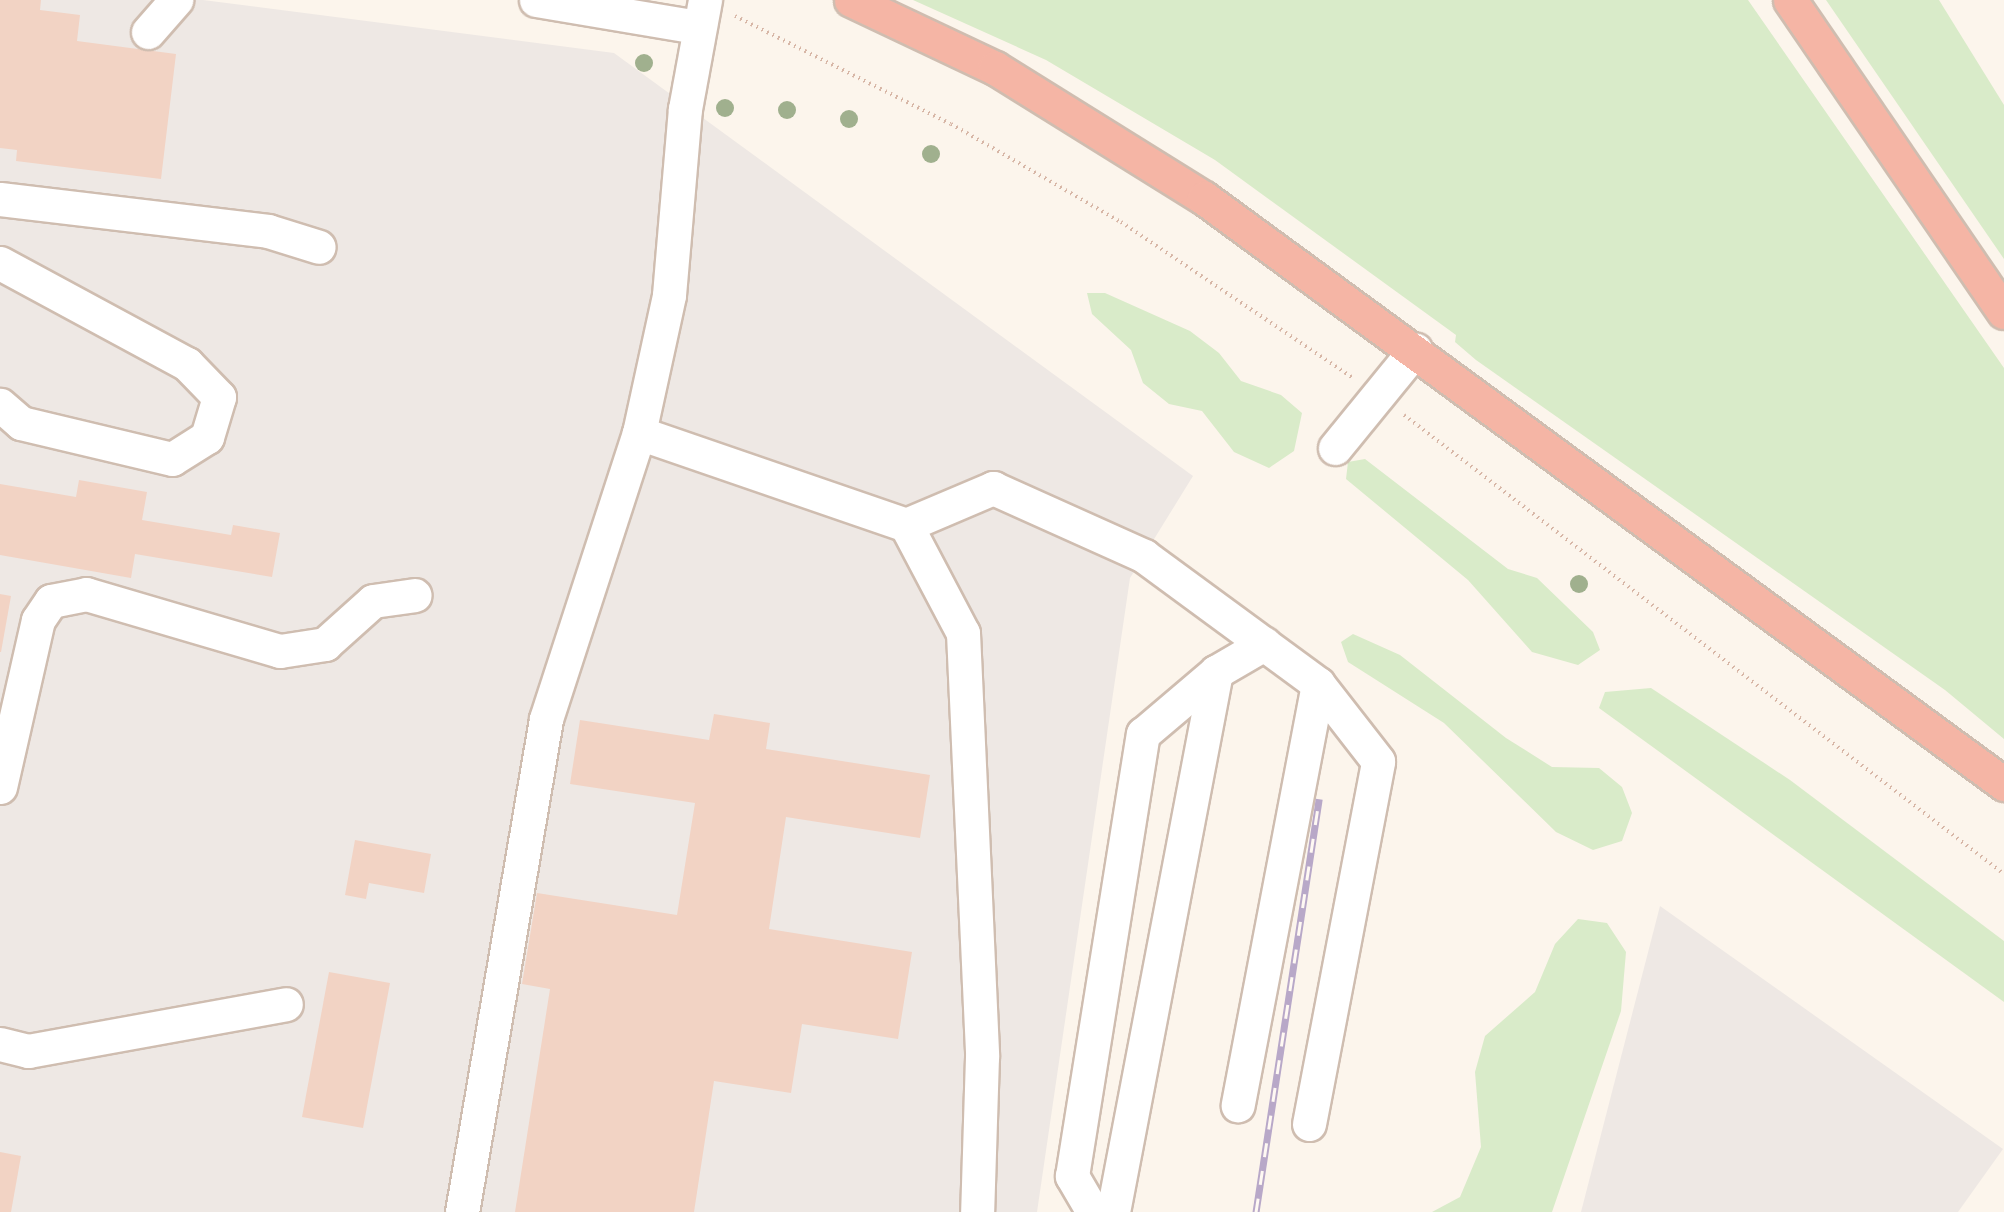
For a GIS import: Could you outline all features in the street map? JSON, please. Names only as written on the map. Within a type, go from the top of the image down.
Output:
[{"type":"highway","points":[[851,0],[1015,80],[1204,198],[1415,350],[2004,784]]},
{"type":"highway","points":[[1790,0],[2004,312]]},
{"type":"lane","points":[[148,32],[176,0]]},
{"type":"lane","points":[[462,1212],[546,719],[639,433],[669,295],[701,14],[536,0]]},
{"type":"lane","points":[[0,199],[268,231],[319,247]]},
{"type":"lane","points":[[0,263],[187,364],[219,397],[207,437],[172,459],[21,423],[0,405]]},
{"type":"lane","points":[[1335,448],[1415,350]]},
{"type":"lane","points":[[639,433],[906,525],[993,488],[1144,555],[1318,684],[1378,761],[1309,1124]]},
{"type":"lane","points":[[906,525],[963,633],[982,1057],[977,1212]]},
{"type":"lane","points":[[0,787],[38,620],[51,601],[86,594],[280,651],[325,644],[373,601],[415,594]]},
{"type":"lane","points":[[1093,1212],[1072,1176],[1143,734],[1216,672],[1264,644]]},
{"type":"lane","points":[[1113,1212],[1216,672]]},
{"type":"lane","points":[[1238,1105],[1318,684]]},
{"type":"lane","points":[[0,1044],[28,1051],[286,1004]]},
{"type":"shaded area","points":[[0,0],[203,0],[614,53],[1193,476],[1130,578],[1037,1212],[0,1212]]},
{"type":"shaded area","points":[[1660,906],[2003,1149],[1958,1212],[1581,1212]]},
{"type":"green space","points":[[913,0],[1748,0],[2004,368],[2004,739],[1945,690],[1476,360],[1455,342],[1456,335],[1215,160],[1046,60]]},
{"type":"green space","points":[[1826,0],[1939,0],[2004,105],[2004,259]]},
{"type":"green space","points":[[1087,293],[1105,293],[1190,331],[1219,353],[1241,381],[1281,395],[1302,413],[1294,451],[1269,468],[1234,452],[1202,411],[1169,404],[1143,383],[1131,350],[1092,314]]},
{"type":"green space","points":[[1365,459],[1508,569],[1537,578],[1593,632],[1600,650],[1578,665],[1532,652],[1468,580],[1346,479],[1348,462]]},
{"type":"green space","points":[[1353,634],[1400,655],[1506,738],[1552,767],[1599,768],[1622,787],[1632,813],[1622,841],[1593,850],[1556,832],[1444,723],[1348,662],[1341,642]]},
{"type":"green space","points":[[1651,688],[1790,780],[2004,941],[2004,1002],[1599,708],[1605,692]]},
{"type":"green space","points":[[1578,919],[1607,923],[1626,952],[1621,1011],[1552,1212],[1432,1212],[1460,1197],[1481,1147],[1475,1072],[1485,1036],[1535,992],[1555,944]]},
{"type":"building","points":[[0,0],[41,0],[40,10],[80,15],[77,41],[176,54],[161,179],[16,161],[17,150],[0,148]]},
{"type":"building","points":[[79,480],[147,492],[142,520],[231,535],[233,525],[280,533],[272,577],[135,554],[131,578],[0,555],[0,484],[76,497]]},
{"type":"building","points":[[0,594],[11,596],[1,652],[0,652]]},
{"type":"building","points":[[714,714],[770,723],[766,749],[930,775],[920,838],[786,817],[769,929],[912,952],[898,1039],[802,1024],[791,1093],[714,1081],[694,1212],[515,1212],[550,989],[522,984],[537,893],[677,915],[695,803],[570,784],[580,720],[709,740]]},
{"type":"building","points":[[355,840],[431,854],[424,893],[369,883],[366,899],[345,895]]},
{"type":"building","points":[[329,972],[390,983],[363,1128],[302,1117]]},
{"type":"building","points":[[0,1152],[21,1156],[11,1212],[0,1212]]},
{"type":"railway","points":[[1256,1212],[1319,799]]}]
